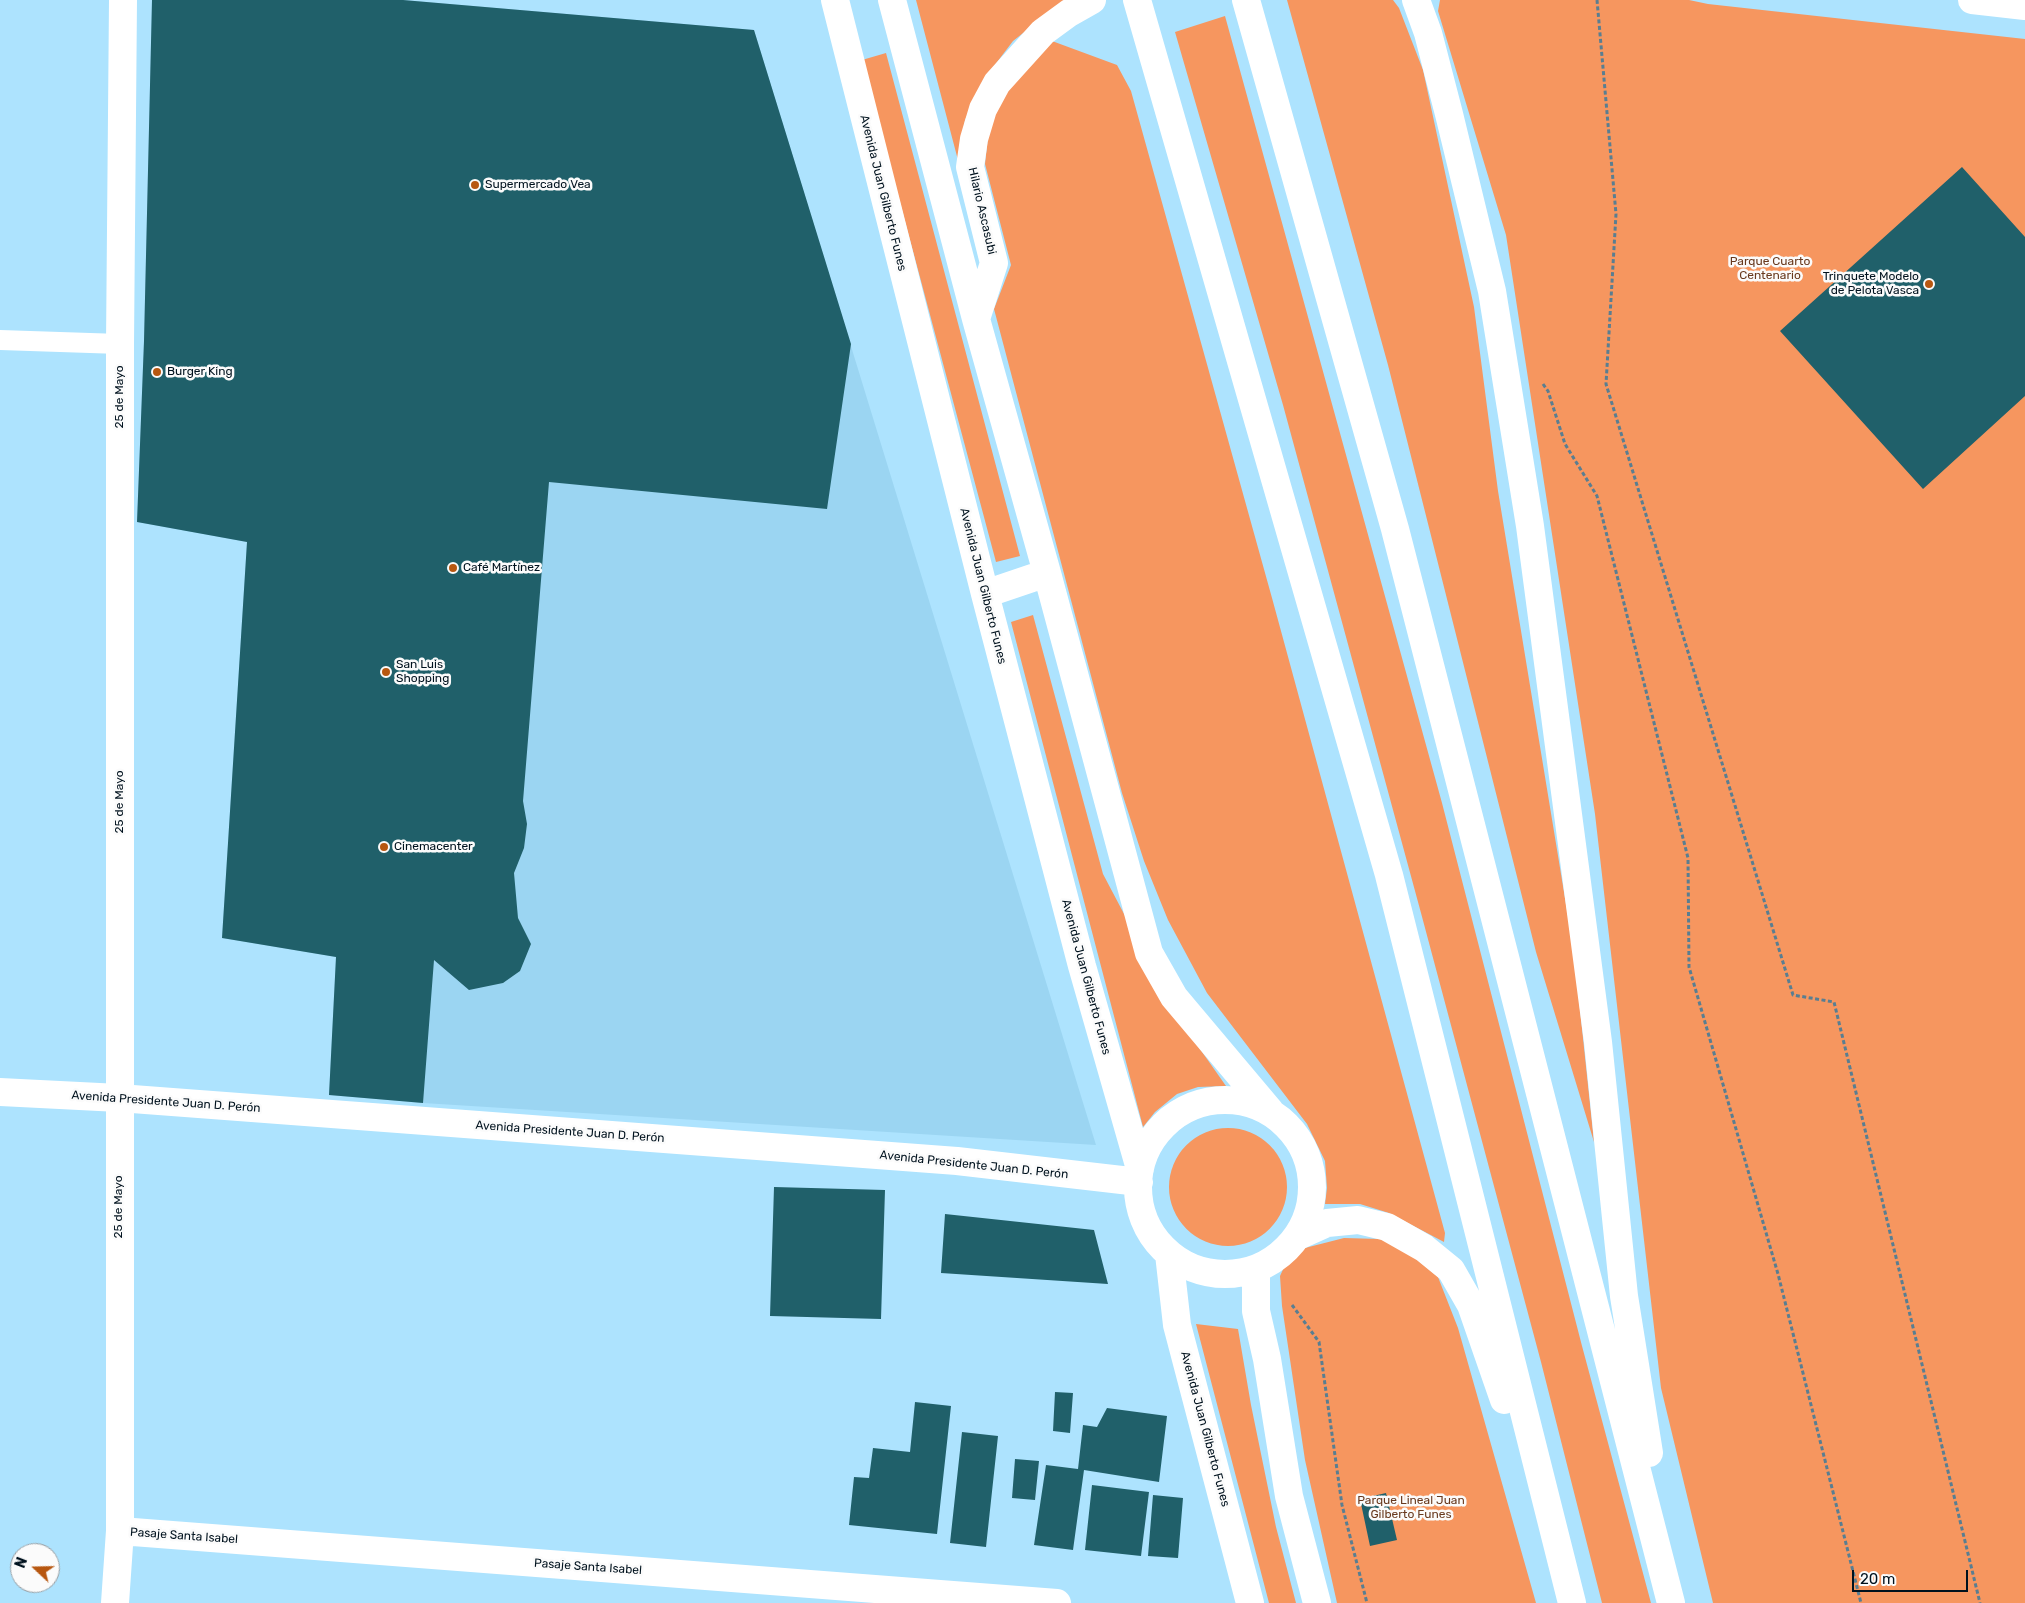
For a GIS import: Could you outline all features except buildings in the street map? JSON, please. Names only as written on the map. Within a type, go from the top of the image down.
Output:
[{"type":"main road","name":"25 de Mayo","points":[[114,1603],[120,1531],[119,1098],[122,0]]},
{"type":"main road","name":"Avenida Juan Gilberto Funes","points":[[834,0],[985,594],[1082,966],[1140,1176]]},
{"type":"main road","points":[[892,0],[976,319],[1047,573],[1149,953],[1174,997],[1270,1112],[1292,1130],[1307,1154],[1312,1182],[1309,1210],[1298,1236],[1279,1256],[1256,1269],[1234,1274],[1210,1274],[1188,1267],[1169,1254],[1154,1237],[1143,1217],[1138,1194],[1140,1176],[1150,1144],[1167,1122],[1190,1107],[1216,1100],[1244,1102],[1270,1112]]},
{"type":"main road","name":"Hilario Ascasubi","points":[[976,319],[994,263],[970,168],[974,138],[983,109],[996,83],[1043,32],[1069,13],[1092,0]]},
{"type":"main road","points":[[1137,0],[1390,875],[1572,1603]]},
{"type":"main road","points":[[1246,0],[1395,529],[1672,1603]]},
{"type":"main road","points":[[1416,0],[1428,33],[1492,291],[1529,516],[1598,1042],[1624,1296],[1672,1603]]},
{"type":"main road","points":[[1972,0],[2025,6]]},
{"type":"main road","points":[[985,594],[1047,573]]},
{"type":"main road","name":"Avenida Presidente Juan D. Perón","points":[[0,1092],[119,1098],[1140,1176]]},
{"type":"main road","points":[[1298,1236],[1327,1223],[1358,1220],[1387,1227],[1424,1248],[1451,1270],[1472,1305],[1562,1566]]},
{"type":"main road","name":"Avenida Juan Gilberto Funes","points":[[1169,1254],[1177,1324],[1250,1603]]},
{"type":"main road","points":[[1256,1269],[1256,1311],[1267,1359],[1290,1496],[1317,1603]]},
{"type":"main road","name":"Pasaje Santa Isabel","points":[[120,1531],[1057,1603]]},
{"type":"lane","points":[[0,340],[120,344]]},
{"type":"path","points":[[1596,0],[1616,214],[1606,384],[1793,995],[1834,1002],[1980,1603]]},
{"type":"path","points":[[1543,383],[1548,391],[1565,444],[1597,496],[1688,858],[1689,967],[1778,1274],[1861,1603]]},
{"type":"path","points":[[1290,1302],[1319,1342],[1342,1505],[1367,1603]]},
{"type":"shaded area","points":[[152,0],[403,0],[754,30],[1096,1145],[423,1103],[329,1095],[336,957],[222,938],[247,542],[137,522],[144,341]]},
{"type":"green space","points":[[916,0],[1065,0],[1013,41],[985,78],[965,120],[959,164]]},
{"type":"green space","points":[[1287,0],[1393,0],[1399,8],[1423,70],[1474,307],[1498,491],[1574,953],[1594,1142],[1536,952],[1388,365]]},
{"type":"green space","name":"Parque Cuarto Centenario","points":[[1440,0],[1689,0],[1708,4],[2025,39],[2025,1603],[1713,1603],[1661,1388],[1595,814],[1506,235],[1438,11]]},
{"type":"green space","points":[[1225,16],[1442,803],[1582,1346],[1651,1603],[1602,1603],[1541,1362],[1283,405],[1175,32]]},
{"type":"green space","points":[[1052,41],[1117,65],[1131,91],[1272,598],[1445,1233],[1444,1242],[1389,1213],[1360,1204],[1325,1204],[1327,1188],[1325,1161],[1307,1124],[1207,993],[1168,920],[1144,861],[1122,793],[994,309],[1011,265],[985,164],[989,128],[1004,90]]},
{"type":"green space","points":[[886,53],[1020,556],[996,562],[862,60]]},
{"type":"green space","points":[[1033,615],[1103,874],[1181,1022],[1226,1086],[1198,1087],[1177,1094],[1155,1112],[1143,1127],[1011,622]]},
{"type":"green space","points":[[1228,1128],[1251,1132],[1270,1145],[1283,1164],[1287,1187],[1283,1210],[1270,1229],[1251,1242],[1228,1246],[1205,1242],[1186,1229],[1173,1210],[1169,1187],[1173,1164],[1186,1145],[1205,1132]]},
{"type":"green space","name":"Parque Lineal Juan Gilberto Funes","points":[[1344,1238],[1380,1239],[1404,1249],[1438,1277],[1458,1328],[1536,1603],[1337,1603],[1305,1460],[1282,1306],[1280,1276],[1287,1261],[1301,1249]]},
{"type":"green space","points":[[1196,1324],[1238,1329],[1251,1405],[1276,1527],[1296,1603],[1269,1603]]},
{"type":"place","name":"Supermercado Vea","points":[[475,185]]},
{"type":"place","name":"Trinquete Modelo de Pelota Vasca","points":[[1929,284]]},
{"type":"place","name":"Burger King","points":[[157,372]]},
{"type":"place","name":"Café Martínez","points":[[453,568]]},
{"type":"place","name":"San Luis Shopping","points":[[386,672]]},
{"type":"place","name":"Cinemacenter","points":[[384,847]]}]
